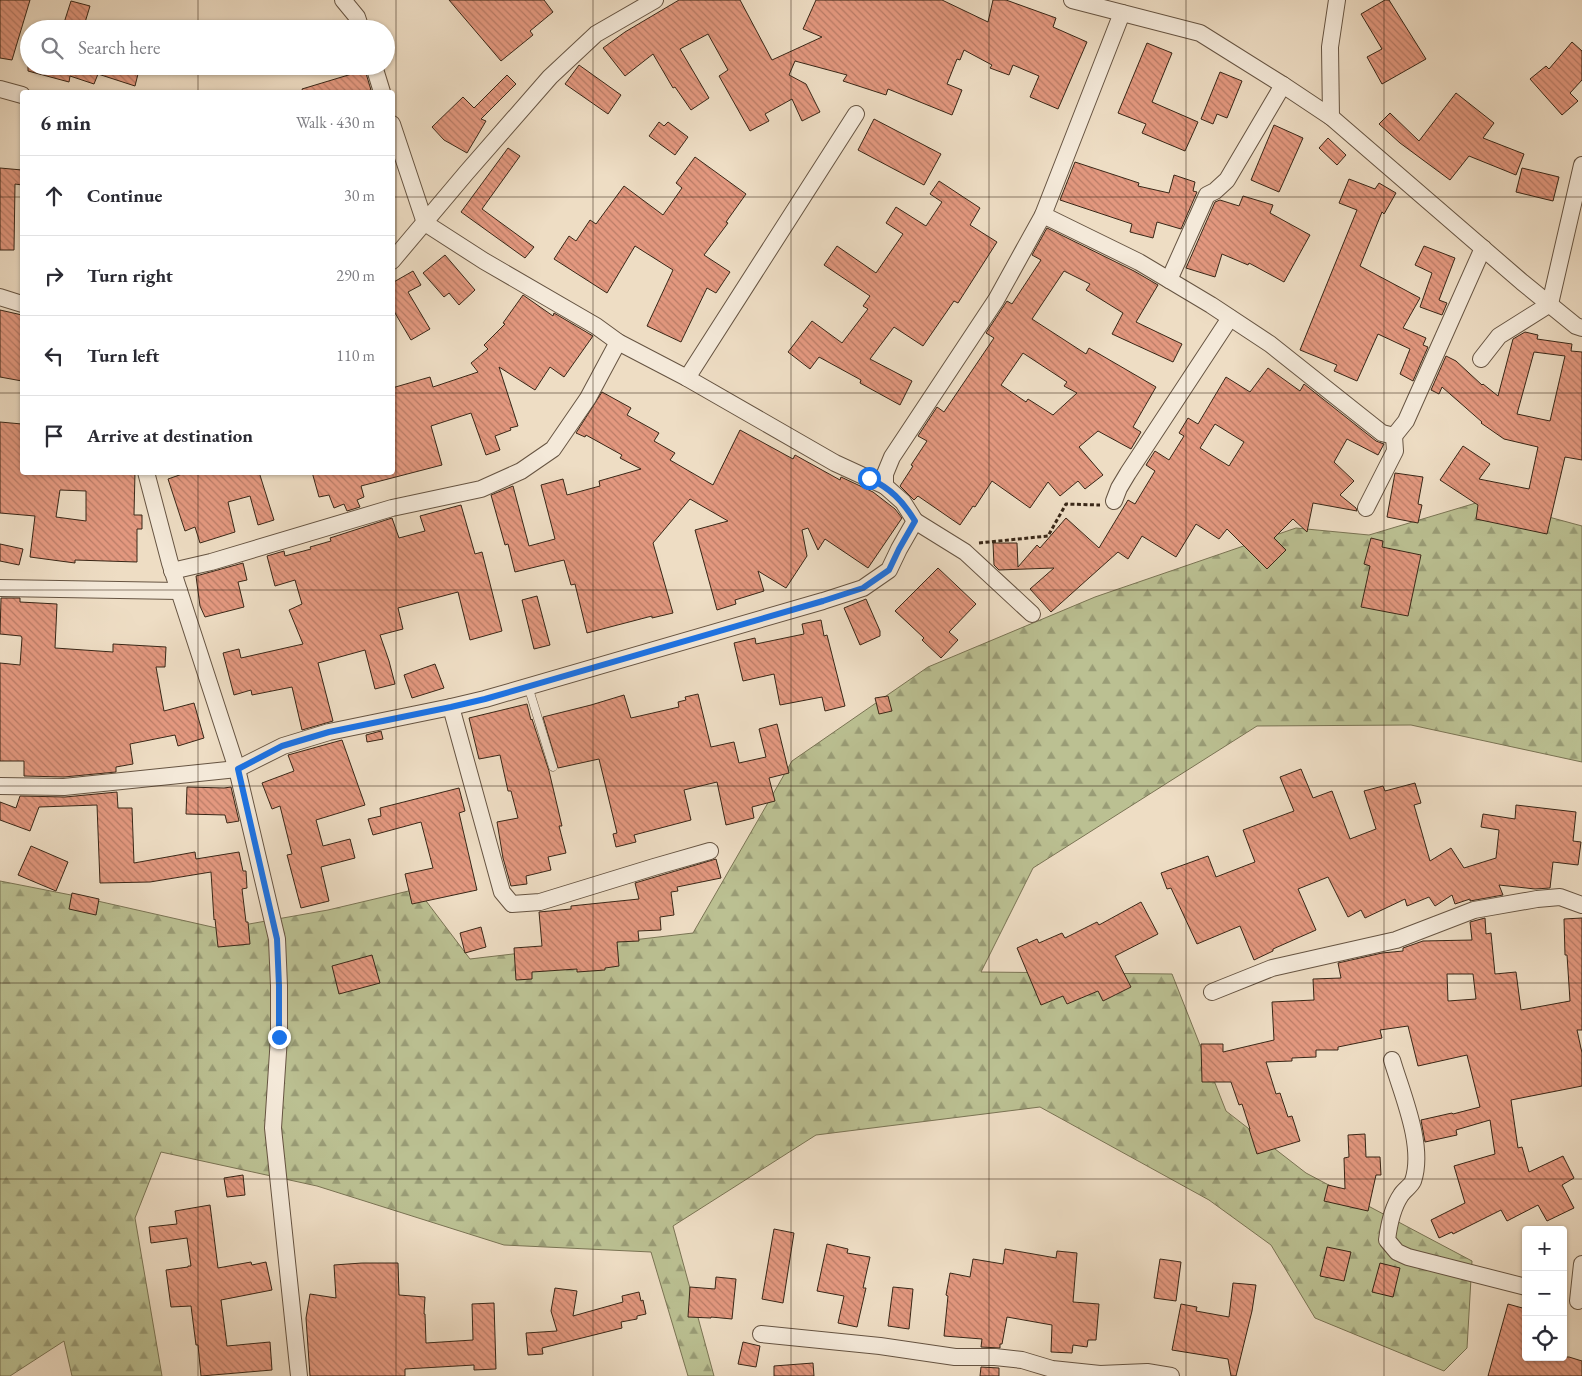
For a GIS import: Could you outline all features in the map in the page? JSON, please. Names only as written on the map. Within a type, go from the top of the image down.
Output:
[{"type":"street","points":[[343,0],[358,20]]},
{"type":"street","points":[[395,258],[550,77],[596,34],[655,0]]},
{"type":"street","points":[[1072,0],[1200,34],[1283,84],[1331,117],[1483,248],[1576,326],[1582,328]]},
{"type":"street","points":[[1331,117],[1330,47],[1337,0]]},
{"type":"street","points":[[884,486],[885,474],[892,457],[996,300],[1042,215],[1122,13]]},
{"type":"street","points":[[377,75],[381,90]]},
{"type":"street","points":[[1168,280],[1207,194],[1227,180],[1283,84]]},
{"type":"street","points":[[0,89],[20,94]]},
{"type":"street","points":[[687,378],[856,114]]},
{"type":"street","points":[[395,133],[425,223],[484,261],[596,326],[618,342],[687,378],[835,463],[884,486],[903,502],[915,521],[965,552],[1032,614]]},
{"type":"street","points":[[1481,359],[1499,336],[1550,304],[1582,165]]},
{"type":"street","points":[[1042,215],[1139,262],[1230,318],[1270,344],[1382,433],[1394,436]]},
{"type":"street","points":[[1366,508],[1395,451],[1394,436],[1406,421],[1483,248]]},
{"type":"street","points":[[0,298],[20,303]]},
{"type":"street","points":[[1114,501],[1128,473],[1230,318]]},
{"type":"street","points":[[172,571],[211,562],[392,508],[481,489],[522,471],[553,449],[588,398],[618,342]]},
{"type":"street","points":[[147,475],[172,571],[238,769],[277,939],[279,1037],[273,1128],[299,1376]]},
{"type":"street","points":[[0,786],[64,787],[238,769],[282,746],[329,732],[451,707],[823,601],[863,588],[889,570],[915,521]]},
{"type":"street","points":[[0,588],[179,591]]},
{"type":"street","points":[[451,707],[502,892],[512,904],[540,902],[710,851]]},
{"type":"street","points":[[1212,992],[1272,968],[1396,940],[1474,910],[1536,899],[1560,897],[1582,905]]},
{"type":"street","points":[[1392,1060],[1416,1140],[1413,1182],[1400,1196],[1389,1220],[1387,1240],[1397,1252],[1408,1257],[1522,1286]]},
{"type":"street","points":[[1574,1300],[1582,1264]]},
{"type":"street","points":[[761,1334],[880,1346],[955,1357],[995,1357],[1022,1360],[1052,1369],[1100,1374],[1147,1372],[1171,1376]]},
{"type":"lane","points":[[528,686],[553,767]]},
{"type":"path","points":[[965,552],[968,545],[977,543],[1048,536],[1066,504],[1098,506],[1114,501]]},
{"type":"green space","points":[[1486,500],[1582,526],[1582,762],[1411,725],[1257,726],[1033,868],[981,972],[1172,974],[1226,1111],[1306,1173],[1472,1261],[1467,1348],[1444,1371],[1315,1318],[1271,1245],[1209,1200],[1040,1107],[816,1135],[673,1226],[714,1376],[688,1376],[651,1252],[504,1245],[317,1186],[161,1152],[135,1218],[162,1376],[72,1376],[64,1341],[10,1376],[0,1376],[0,881],[221,929],[328,910],[417,889],[470,959],[693,933],[792,761],[928,667],[1095,597],[1296,528],[1369,535]]},
{"type":"building","points":[[0,0],[30,0],[24,20],[20,20],[20,33],[12,60],[0,58]]},
{"type":"building","points":[[449,0],[544,0],[553,12],[530,31],[533,35],[501,61]]},
{"type":"building","points":[[679,0],[740,0],[772,60],[822,37],[803,29],[816,0],[942,0],[988,22],[993,0],[1006,0],[1056,18],[1053,27],[1087,42],[1058,109],[1030,97],[1039,76],[1013,65],[1009,75],[990,68],[992,65],[964,50],[960,60],[957,59],[947,84],[962,90],[952,115],[888,89],[886,95],[843,81],[847,75],[795,61],[789,75],[806,84],[820,112],[802,121],[792,99],[765,114],[769,121],[750,131],[719,76],[728,70],[708,34],[680,49],[709,98],[691,110],[675,87],[673,88],[653,54],[625,76],[603,48],[625,32]]},
{"type":"building","points":[[1385,0],[1389,0],[1426,59],[1382,84],[1367,57],[1382,49],[1361,14]]},
{"type":"building","points":[[71,1],[90,6],[86,20],[65,20]]},
{"type":"building","points":[[1572,42],[1582,51],[1582,80],[1570,93],[1578,101],[1562,115],[1530,79],[1546,66],[1549,69]]},
{"type":"building","points":[[1147,43],[1172,53],[1152,102],[1198,122],[1185,151],[1142,133],[1146,124],[1118,113]]},
{"type":"building","points":[[579,65],[621,95],[608,114],[565,84]]},
{"type":"building","points":[[1220,72],[1242,81],[1227,118],[1217,114],[1213,124],[1201,119]]},
{"type":"building","points":[[43,75],[98,75],[94,84],[70,76],[69,82]]},
{"type":"building","points":[[101,75],[138,75],[135,86]]},
{"type":"building","points":[[348,75],[366,75],[371,90],[302,90]]},
{"type":"building","points":[[507,75],[516,84],[481,119],[486,121],[467,153],[444,140],[432,127],[463,97],[474,108]]},
{"type":"building","points":[[1456,93],[1494,123],[1483,138],[1524,154],[1516,175],[1469,156],[1450,180],[1400,143],[1379,124],[1390,113],[1419,141]]},
{"type":"building","points":[[874,119],[941,154],[924,185],[858,150]]},
{"type":"building","points":[[659,122],[664,126],[668,122],[688,137],[675,155],[649,136]]},
{"type":"building","points":[[1274,125],[1303,138],[1279,192],[1251,180]]},
{"type":"building","points":[[1328,138],[1346,155],[1337,165],[1319,148]]},
{"type":"building","points":[[508,148],[520,156],[482,209],[534,247],[525,258],[461,212]]},
{"type":"building","points":[[695,157],[746,194],[726,222],[728,223],[704,255],[730,272],[716,293],[707,288],[681,342],[647,326],[673,270],[635,246],[607,293],[554,259],[569,236],[576,241],[590,220],[596,224],[624,186],[663,215],[682,188],[676,183]]},
{"type":"building","points":[[1075,162],[1139,183],[1138,186],[1169,193],[1174,175],[1195,182],[1193,191],[1197,192],[1181,229],[1157,222],[1153,238],[1130,232],[1132,224],[1060,200]]},
{"type":"building","points":[[0,168],[20,170],[20,185],[15,184],[14,250],[0,250]]},
{"type":"building","points":[[1522,168],[1559,177],[1553,201],[1516,192]]},
{"type":"building","points":[[1349,179],[1375,189],[1379,183],[1396,193],[1384,214],[1382,212],[1360,266],[1420,298],[1403,328],[1426,338],[1423,345],[1428,347],[1413,381],[1400,374],[1410,349],[1378,334],[1357,381],[1334,371],[1337,365],[1300,350],[1357,210],[1339,203]]},
{"type":"building","points":[[939,181],[980,208],[970,225],[997,242],[958,303],[954,301],[923,346],[894,327],[870,359],[912,381],[900,405],[860,383],[861,380],[819,357],[810,369],[788,352],[812,321],[842,343],[868,309],[863,306],[870,296],[824,265],[837,246],[876,273],[903,234],[886,223],[896,207],[926,226],[942,202],[930,194]]},
{"type":"building","points":[[1243,196],[1273,205],[1270,213],[1310,235],[1284,282],[1249,263],[1248,265],[1222,254],[1215,277],[1186,268],[1215,202],[1220,200],[1239,206]]},
{"type":"building","points":[[1047,228],[1158,285],[1136,322],[1182,344],[1173,362],[1112,334],[1123,313],[1086,290],[1090,284],[1064,271],[1032,319],[1086,354],[1089,348],[1156,387],[1133,427],[1141,432],[1131,449],[1098,431],[1079,447],[1103,475],[1085,489],[1078,481],[1060,496],[1048,482],[1030,508],[992,481],[975,507],[973,506],[960,525],[918,496],[914,500],[900,486],[927,441],[918,436],[937,407],[944,412],[994,338],[986,333],[1007,301],[1012,304],[1041,260],[1032,255]],"holes":[[[1023,353],[1067,382],[1064,386],[1077,393],[1053,415],[1028,399],[1026,402],[1001,385]]]},
{"type":"building","points":[[1424,246],[1455,258],[1439,300],[1447,303],[1442,315],[1420,307],[1432,273],[1415,265]]},
{"type":"building","points":[[445,255],[475,290],[459,305],[449,293],[444,297],[423,273]]},
{"type":"building","points":[[413,271],[421,285],[408,292],[430,329],[411,340],[395,313],[395,281]]},
{"type":"building","points":[[523,295],[553,316],[554,313],[593,336],[564,377],[550,367],[535,390],[499,367],[518,426],[495,436],[500,450],[486,455],[471,413],[431,426],[442,465],[361,486],[364,497],[357,500],[360,507],[347,511],[344,504],[334,508],[329,495],[319,497],[313,475],[395,475],[395,387],[430,377],[433,387],[478,372],[471,363],[488,349],[484,345],[505,324],[503,323]]},
{"type":"building","points":[[0,310],[20,315],[20,381],[0,377]]},
{"type":"building","points":[[1525,332],[1538,335],[1537,339],[1572,344],[1571,351],[1582,352],[1582,460],[1565,457],[1547,534],[1476,519],[1478,505],[1440,480],[1463,446],[1490,464],[1479,479],[1529,489],[1538,447],[1504,439],[1481,423],[1442,387],[1439,394],[1431,390],[1446,356],[1456,361],[1482,385],[1498,396],[1513,339]],"holes":[[[1534,352],[1565,356],[1550,421],[1517,414]]]},
{"type":"building","points":[[1268,368],[1300,391],[1304,384],[1376,441],[1384,444],[1378,455],[1347,439],[1334,462],[1354,481],[1340,495],[1357,511],[1313,503],[1307,532],[1293,519],[1274,538],[1286,550],[1267,569],[1227,529],[1219,539],[1196,524],[1176,557],[1142,536],[1128,559],[1118,552],[1051,612],[1030,589],[1054,568],[999,570],[994,565],[993,543],[1017,543],[1018,567],[1037,545],[1040,548],[1066,518],[1099,548],[1128,500],[1135,504],[1155,471],[1146,465],[1155,451],[1169,460],[1184,436],[1179,433],[1188,418],[1198,424],[1226,377],[1250,392]],"holes":[[[1215,424],[1244,442],[1229,466],[1200,448]]]},
{"type":"building","points":[[602,392],[631,408],[627,415],[659,433],[654,441],[675,453],[670,460],[713,485],[740,430],[793,459],[795,455],[840,480],[841,477],[873,492],[895,509],[902,518],[868,568],[825,539],[818,550],[808,528],[802,530],[807,556],[786,588],[758,571],[764,591],[735,600],[736,604],[717,610],[695,530],[728,521],[690,499],[653,543],[673,613],[652,618],[652,616],[587,633],[575,584],[571,585],[564,560],[515,572],[508,544],[505,545],[491,495],[513,486],[529,546],[555,539],[541,485],[563,479],[567,495],[600,486],[599,481],[641,469],[620,458],[622,455],[586,435],[585,437],[576,433]]},
{"type":"building","points":[[0,422],[20,424],[20,475],[135,475],[134,515],[142,515],[142,529],[137,529],[137,562],[75,560],[75,563],[30,557],[35,516],[0,513]],"holes":[[[60,490],[86,491],[86,521],[56,517]]]},
{"type":"building","points":[[1395,473],[1423,477],[1418,504],[1422,505],[1418,523],[1387,517]]},
{"type":"building","points":[[179,475],[260,475],[274,520],[258,525],[250,496],[228,502],[235,532],[200,543],[195,527],[185,531],[168,479]]},
{"type":"building","points":[[461,505],[475,554],[482,552],[502,631],[470,640],[458,592],[398,608],[403,629],[380,635],[395,684],[375,689],[365,650],[318,663],[333,721],[302,730],[292,687],[252,695],[251,690],[234,695],[223,653],[239,649],[241,658],[303,644],[289,610],[302,604],[295,580],[275,586],[267,556],[284,551],[285,556],[311,549],[310,547],[331,541],[330,538],[392,518],[399,538],[425,531],[420,516]]},
{"type":"building","points":[[1371,538],[1383,541],[1382,547],[1421,555],[1408,616],[1361,607],[1370,566],[1364,564]]},
{"type":"building","points":[[0,544],[23,549],[19,565],[0,561]]},
{"type":"building","points":[[243,563],[247,580],[238,582],[244,607],[205,617],[200,606],[196,576]]},
{"type":"building","points":[[938,568],[976,604],[949,632],[958,640],[941,658],[922,640],[924,638],[895,611]]},
{"type":"building","points":[[537,596],[550,645],[534,649],[522,600]]},
{"type":"building","points":[[1,598],[20,598],[20,602],[57,604],[55,648],[113,652],[113,644],[166,647],[165,667],[156,667],[164,711],[194,703],[204,738],[178,746],[175,735],[130,744],[133,764],[116,767],[116,772],[64,777],[24,776],[24,761],[0,761],[0,663],[20,665],[22,638],[21,636],[0,634]]},
{"type":"building","points":[[866,599],[880,631],[880,636],[860,645],[844,608]]},
{"type":"building","points":[[821,620],[824,636],[827,635],[845,706],[825,711],[822,697],[780,705],[774,674],[743,681],[734,643],[755,638],[756,644],[804,634],[802,624]]},
{"type":"building","points":[[435,664],[444,688],[412,698],[404,675]]},
{"type":"building","points":[[698,694],[711,747],[734,742],[739,763],[766,757],[759,729],[777,724],[789,773],[769,778],[775,801],[752,807],[754,818],[726,825],[717,782],[684,790],[691,820],[634,835],[636,842],[616,847],[613,834],[617,833],[599,759],[558,768],[543,717],[624,695],[631,718],[679,707],[678,702],[686,700],[685,697]]},
{"type":"building","points":[[888,696],[892,711],[879,714],[875,698]]},
{"type":"building","points":[[527,704],[549,771],[562,826],[559,826],[566,853],[548,857],[551,870],[526,876],[527,884],[511,886],[503,858],[497,822],[518,818],[511,791],[508,791],[500,755],[479,759],[469,718]]},
{"type":"building","points":[[381,731],[383,739],[367,742],[366,735]]},
{"type":"building","points":[[342,740],[365,805],[316,820],[323,846],[350,839],[355,858],[321,867],[329,901],[301,908],[287,855],[292,854],[280,806],[272,809],[262,783],[294,771],[288,755]]},
{"type":"building","points":[[1301,769],[1313,798],[1332,791],[1350,839],[1376,829],[1364,791],[1383,786],[1385,791],[1415,783],[1421,803],[1414,805],[1430,861],[1451,848],[1464,868],[1496,858],[1499,830],[1481,827],[1483,814],[1515,819],[1516,805],[1576,812],[1573,841],[1581,842],[1578,865],[1553,862],[1550,888],[1535,889],[1499,885],[1503,895],[1470,901],[1470,899],[1455,904],[1452,895],[1435,906],[1429,897],[1407,906],[1405,899],[1365,918],[1361,910],[1348,917],[1328,877],[1298,889],[1316,930],[1273,949],[1273,951],[1254,960],[1240,926],[1197,944],[1171,888],[1167,889],[1161,873],[1208,856],[1216,877],[1255,862],[1243,830],[1294,811],[1280,777]]},
{"type":"building","points":[[187,787],[231,787],[239,821],[227,823],[225,815],[186,814]]},
{"type":"building","points":[[459,788],[465,811],[459,813],[477,890],[412,904],[405,874],[433,868],[421,822],[373,835],[368,819],[381,816],[380,808]]},
{"type":"building","points":[[117,792],[118,808],[132,808],[134,863],[195,852],[196,859],[239,852],[243,871],[246,871],[247,888],[242,889],[250,944],[218,947],[211,872],[150,882],[100,883],[97,805],[39,807],[30,831],[0,820],[0,802],[16,808],[20,796],[65,797]]},
{"type":"building","points":[[31,846],[68,862],[56,891],[18,875]]},
{"type":"building","points":[[716,859],[721,878],[677,887],[678,891],[671,892],[674,915],[660,917],[661,930],[638,931],[639,941],[617,942],[619,966],[605,968],[605,970],[577,972],[577,969],[532,972],[532,979],[516,980],[514,948],[542,946],[539,912],[571,909],[571,906],[639,899],[635,883]]},
{"type":"building","points":[[72,893],[99,899],[96,915],[69,909]]},
{"type":"building","points":[[1141,902],[1158,934],[1115,956],[1131,987],[1103,1001],[1098,991],[1067,1004],[1063,996],[1041,1005],[1017,948],[1037,939],[1039,943],[1062,933],[1065,938],[1097,922],[1099,925]]},
{"type":"building","points":[[1485,918],[1486,934],[1491,933],[1495,974],[1516,972],[1521,1010],[1570,1001],[1567,955],[1565,955],[1564,919],[1582,918],[1582,1030],[1577,1030],[1582,1053],[1582,1086],[1511,1100],[1518,1148],[1522,1147],[1529,1172],[1563,1156],[1574,1178],[1562,1185],[1574,1208],[1547,1221],[1538,1205],[1507,1221],[1501,1210],[1453,1234],[1452,1232],[1439,1238],[1431,1220],[1465,1203],[1454,1166],[1495,1154],[1490,1120],[1456,1130],[1457,1135],[1425,1142],[1421,1120],[1480,1107],[1467,1055],[1418,1066],[1408,1026],[1380,1030],[1382,1038],[1338,1047],[1338,1050],[1316,1050],[1316,1057],[1292,1058],[1292,1061],[1266,1062],[1276,1094],[1280,1093],[1288,1117],[1292,1116],[1300,1141],[1257,1154],[1242,1104],[1239,1105],[1231,1082],[1202,1082],[1201,1044],[1223,1044],[1223,1052],[1274,1040],[1272,1002],[1314,1000],[1313,979],[1341,978],[1338,963],[1382,953],[1403,951],[1403,948],[1423,941],[1472,940],[1470,922]],"holes":[[[1447,974],[1473,974],[1476,999],[1448,1001]]]},
{"type":"building","points":[[481,927],[486,947],[465,953],[460,933]]},
{"type":"building","points":[[372,955],[380,983],[339,994],[332,966]]},
{"type":"building","points":[[1365,1134],[1366,1157],[1380,1157],[1381,1175],[1376,1175],[1368,1211],[1324,1201],[1328,1185],[1345,1189],[1344,1158],[1349,1157],[1348,1135]]},
{"type":"building","points":[[243,1175],[245,1195],[227,1197],[224,1178]]},
{"type":"building","points":[[210,1205],[218,1268],[251,1262],[252,1265],[266,1262],[272,1290],[221,1300],[227,1346],[270,1342],[272,1370],[201,1376],[191,1306],[171,1307],[166,1270],[191,1266],[187,1238],[151,1243],[149,1227],[177,1224],[175,1211]]},
{"type":"building","points":[[774,1229],[794,1233],[783,1303],[762,1299]]},
{"type":"building","points":[[827,1244],[848,1249],[847,1253],[870,1257],[863,1288],[866,1288],[857,1327],[838,1323],[844,1296],[817,1291]]},
{"type":"building","points":[[1327,1247],[1351,1252],[1344,1281],[1320,1276]]},
{"type":"building","points":[[1005,1249],[1056,1258],[1057,1251],[1077,1253],[1073,1302],[1099,1304],[1096,1340],[1088,1340],[1087,1347],[1073,1345],[1072,1353],[1051,1352],[1052,1325],[1007,1317],[1000,1348],[981,1347],[982,1339],[944,1336],[948,1296],[946,1295],[950,1273],[970,1277],[973,1259],[1003,1264]]},
{"type":"building","points":[[1160,1259],[1181,1262],[1176,1301],[1154,1298]]},
{"type":"building","points":[[398,1263],[399,1295],[425,1297],[426,1343],[473,1340],[472,1304],[494,1303],[496,1369],[474,1370],[474,1365],[405,1369],[405,1376],[310,1376],[306,1318],[310,1294],[336,1298],[334,1265]]},
{"type":"building","points":[[1380,1263],[1400,1268],[1393,1297],[1372,1292]]},
{"type":"building","points":[[716,1277],[736,1279],[732,1319],[688,1317],[690,1287],[715,1289]]},
{"type":"building","points":[[1233,1283],[1256,1285],[1252,1311],[1236,1376],[1231,1376],[1228,1359],[1172,1350],[1181,1304],[1197,1307],[1196,1311],[1229,1317]]},
{"type":"building","points":[[893,1287],[913,1289],[909,1329],[888,1326]]},
{"type":"building","points":[[555,1288],[577,1291],[573,1316],[623,1302],[622,1296],[639,1292],[646,1314],[637,1316],[637,1319],[621,1322],[622,1328],[542,1348],[543,1354],[528,1355],[526,1333],[557,1331],[551,1311]]},
{"type":"building","points":[[1508,1304],[1522,1308],[1522,1361],[1567,1361],[1567,1357],[1569,1357],[1582,1361],[1582,1376],[1488,1376]]},
{"type":"building","points":[[743,1342],[760,1346],[756,1367],[738,1364]]},
{"type":"building","points":[[813,1363],[814,1376],[774,1376],[774,1366]]},
{"type":"building","points":[[981,1367],[999,1368],[999,1376],[980,1376]]},
{"type":"route","points":[[279,1037],[277,939],[238,769],[282,746],[329,732],[485,699],[863,588],[889,570],[915,521],[903,502],[884,486],[869,478]]}]
